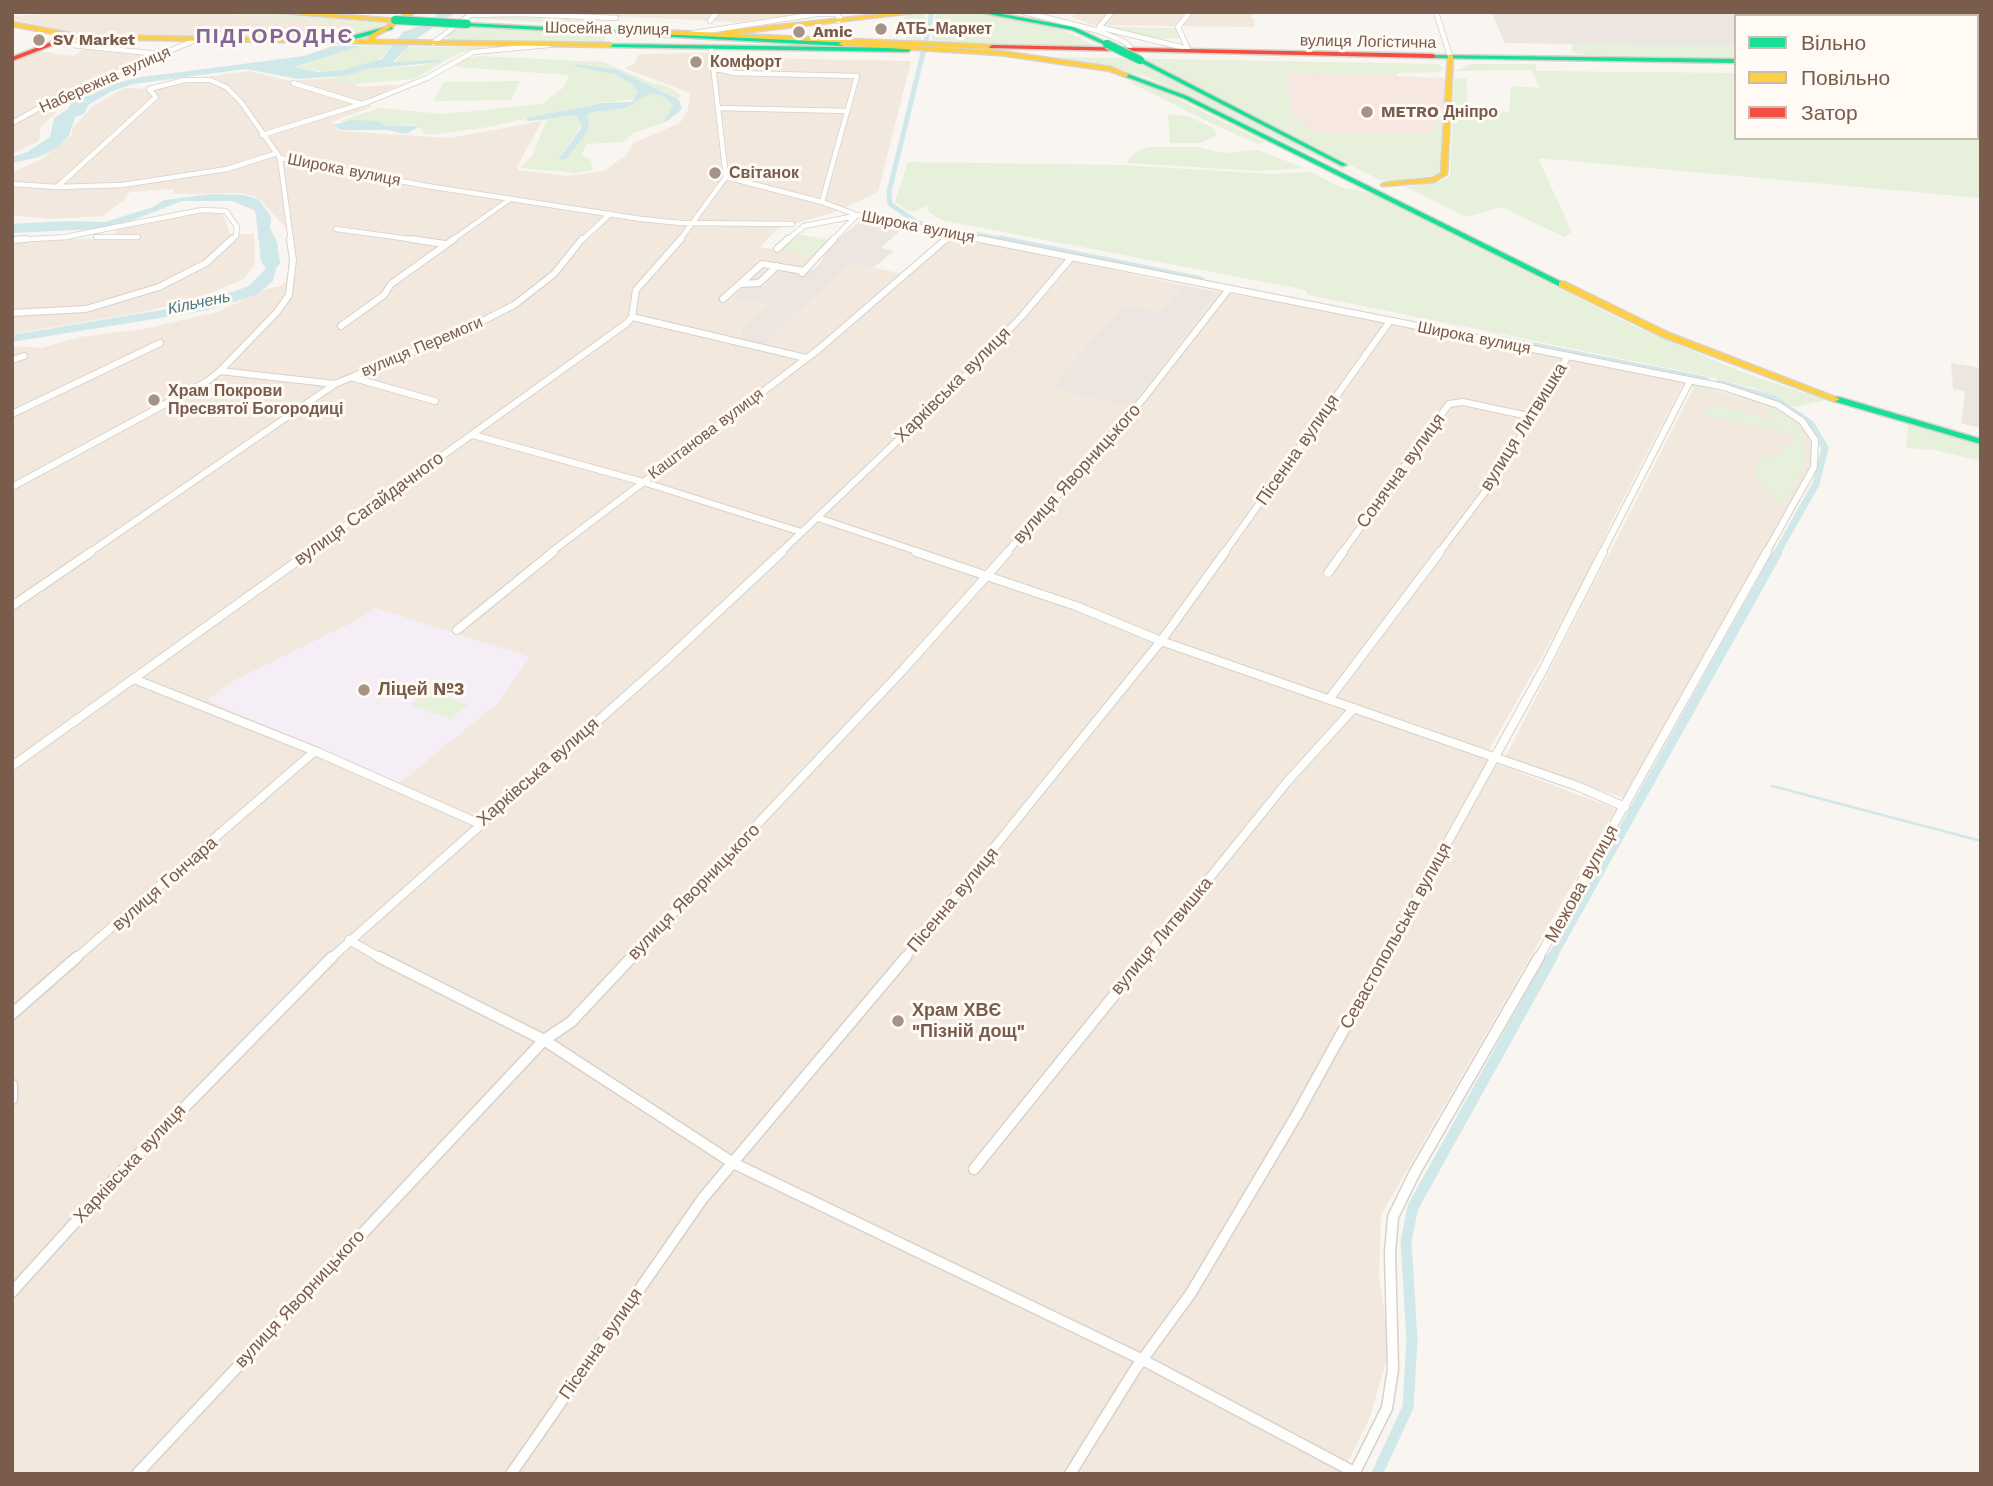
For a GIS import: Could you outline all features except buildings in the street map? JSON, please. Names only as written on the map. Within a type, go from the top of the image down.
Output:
[{"type":"main road","points":[[276,12],[924,49],[1189,50],[1450,59],[1444,174],[1434,180],[1367,187]]},
{"type":"main road","points":[[352,12],[400,19]]},
{"type":"main road","points":[[657,32],[741,32],[918,12]]},
{"type":"main road","points":[[981,12],[1042,21],[1074,29],[1107,44],[1606,302],[1690,339],[1826,389],[1981,434]]},
{"type":"main road","points":[[314,41],[351,38],[400,19]]},
{"type":"main road","points":[[380,42],[371,38],[400,19]]},
{"type":"main road","points":[[469,22],[1000,53],[1087,63],[1135,76],[1367,187],[1615,312],[1718,357],[1827,397],[1981,442]]},
{"type":"main road","name":"Шосейна вулиця","points":[[12,24],[80,37],[549,46],[924,49]]},
{"type":"main road","points":[[12,59],[52,43],[80,37]]},
{"type":"main road","name":"вулиця Логістична","points":[[1000,53],[1734,63]]},
{"type":"street","points":[[710,21],[717,12]]},
{"type":"street","points":[[1024,12],[1065,20],[1125,42],[1130,47],[1127,51]]},
{"type":"street","points":[[1065,20],[1075,12]]},
{"type":"street","points":[[1112,12],[1100,26],[1189,50]]},
{"type":"street","points":[[1189,50],[1178,27],[1190,12]]},
{"type":"street","points":[[1436,12],[1450,59]]},
{"type":"street","points":[[433,43],[470,15],[522,13],[616,18]]},
{"type":"street","name":"Набережна вулиця","points":[[12,123],[50,101],[198,39]]},
{"type":"street","points":[[1153,40],[1184,39]]},
{"type":"street","points":[[52,43],[162,54]]},
{"type":"street","points":[[262,135],[361,104],[427,78],[472,52],[549,46]]},
{"type":"street","points":[[711,48],[726,177],[676,247],[636,290],[632,317],[806,358]]},
{"type":"street","points":[[713,68],[734,73],[837,74],[857,78],[822,202]]},
{"type":"street","name":"Широка вулиця","points":[[57,187],[156,97],[149,89],[168,82],[204,79],[226,87],[241,103],[278,156],[510,199],[610,214],[692,223],[792,224]]},
{"type":"street","points":[[293,83],[361,104]]},
{"type":"street","points":[[718,108],[847,111]]},
{"type":"street","points":[[12,184],[57,187],[122,185],[220,170],[278,156],[292,260],[289,295],[220,371],[173,401],[12,487]]},
{"type":"street","name":"Широка вулиця","points":[[726,177],[822,202],[857,215],[1690,381]]},
{"type":"street","points":[[341,326],[360,315],[384,295],[391,284],[510,199]]},
{"type":"street","points":[[12,313],[86,309],[159,287],[206,263],[236,236],[237,227],[226,211],[202,210],[65,237]]},
{"type":"street","name":"вулиця Перемоги","points":[[12,606],[335,384],[463,331],[514,305],[554,274],[583,238],[610,214]]},
{"type":"street","points":[[777,249],[804,226],[857,215]]},
{"type":"street","points":[[723,299],[762,264],[803,272],[857,215]]},
{"type":"street","points":[[335,229],[445,244]]},
{"type":"street","name":"Каштанова вулиця","points":[[457,630],[522,575],[806,358],[952,234]]},
{"type":"street","points":[[12,240],[138,236]]},
{"type":"street","name":"Харківська вулиця","points":[[12,1292],[127,1166],[349,940],[478,823],[663,663],[818,518],[959,382],[1022,316],[1071,258]]},
{"type":"street","points":[[740,284],[759,283],[776,266]]},
{"type":"street","name":"вулиця Яворницького","points":[[137,1474],[544,1040],[571,1021],[797,785],[1143,399],[1229,289]]},
{"type":"street","name":"вулиця Сагайдачного","points":[[12,766],[632,317]]},
{"type":"street","name":"Пісенна вулиця","points":[[511,1474],[702,1198],[961,892],[1161,641],[1390,321]]},
{"type":"street","points":[[12,414],[160,343]]},
{"type":"street","points":[[12,360],[24,356]]},
{"type":"street","name":"вулиця Литвишка","points":[[1330,698],[1500,472],[1568,356]]},
{"type":"street","points":[[220,371],[335,384]]},
{"type":"street","points":[[352,377],[377,382],[435,401]]},
{"type":"street","name":"Севастопольська вулиця","points":[[1070,1474],[1143,1360],[1192,1293],[1295,1118],[1584,592],[1690,381]]},
{"type":"street","name":"Межова вулиця","points":[[1354,1473],[1387,1408],[1389,1395],[1393,1368],[1390,1254],[1393,1217],[1415,1172],[1625,807],[1814,467],[1815,440],[1809,430],[1792,414],[1749,394],[1690,381]]},
{"type":"street","name":"Сонячна вулиця","points":[[1328,573],[1449,404],[1463,402],[1533,416]]},
{"type":"street","points":[[472,435],[643,482],[801,532]]},
{"type":"street","points":[[818,518],[1076,606],[1161,641],[1330,698],[1625,807]]},
{"type":"street","points":[[134,679],[316,751],[478,823]]},
{"type":"street","name":"вулиця Литвишка","points":[[974,1169],[1287,782],[1354,708]]},
{"type":"street","name":"вулиця Гончара","points":[[12,1014],[157,892],[316,751]]},
{"type":"street","points":[[349,940],[409,975],[544,1040],[733,1163],[1143,1360],[1354,1473]]},
{"type":"street","points":[[12,1085],[15,1089],[12,1099]]},
{"type":"shaded area","points":[[72,12],[203,12],[357,23],[350,31],[326,38],[80,35],[12,19],[12,16]]},
{"type":"shaded area","points":[[530,12],[832,12],[737,22]]},
{"type":"shaded area","points":[[1077,12],[1255,12],[1251,18],[1255,19],[1254,27],[1094,25],[1072,17]]},
{"type":"shaded area","points":[[1491,12],[1762,14],[1734,14],[1734,46],[1505,43]]},
{"type":"shaded area","points":[[88,47],[156,55],[59,95],[12,121],[12,61],[36,51],[73,56]]},
{"type":"shaded area","points":[[706,53],[745,58],[911,61],[878,192],[838,211],[777,229],[760,247],[816,257],[799,272],[783,269],[762,287],[734,298],[770,305],[738,335],[764,345],[850,263],[904,274],[950,236],[1183,285],[1161,312],[1055,389],[1129,407],[1218,292],[1381,318],[1684,382],[1613,519],[1587,577],[1484,759],[1616,809],[1381,1215],[1379,1277],[1390,1349],[1370,1417],[1342,1474],[12,1474],[12,491],[221,376],[289,299],[214,373],[192,388],[12,484],[12,346],[42,348],[80,337],[143,329],[217,312],[266,289],[281,286],[287,280],[291,294],[297,268],[288,230],[257,197],[240,193],[173,194],[173,189],[130,192],[124,200],[102,216],[52,219],[19,216],[12,215],[12,172],[42,159],[71,136],[73,128],[93,106],[124,88],[148,89],[161,83],[250,71],[289,81],[334,78],[346,79],[359,87],[398,85],[368,101],[371,107],[331,122],[339,131],[449,138],[542,121],[517,166],[518,170],[568,176],[604,171],[627,154],[635,142],[680,123],[688,110],[690,93],[624,68],[634,64],[639,54]]},
{"type":"shaded area","points":[[1284,72],[1444,78],[1448,80],[1444,136],[1317,133],[1294,121]]},
{"type":"shaded area","points":[[39,110],[57,112],[41,126],[39,141],[12,154],[12,124]]},
{"type":"shaded area","points":[[206,211],[222,211],[230,234],[254,234],[255,263],[244,279],[199,298],[144,312],[12,334],[12,238],[109,239],[117,230],[139,223]]},
{"type":"shaded area","points":[[864,218],[903,228],[881,248],[894,251],[873,268],[850,263],[764,345],[739,338],[742,330],[769,305],[733,298],[748,285],[763,287],[783,269],[807,273],[819,265],[832,244]]},
{"type":"shaded area","points":[[1183,285],[1218,292],[1130,407],[1054,389],[1070,365],[1124,307],[1161,312]]},
{"type":"shaded area","points":[[1951,363],[1981,368],[1981,428],[1961,423],[1965,391],[1953,389]]},
{"type":"shaded area","points":[[1695,385],[1771,405],[1789,414],[1806,429],[1813,450],[1812,466],[1623,798],[1505,758]]},
{"type":"shaded area","name":"Ліцей №3","points":[[376,608],[530,657],[499,702],[400,783],[207,700],[235,680]]},
{"type":"green space","points":[[203,12],[256,12],[392,21],[365,33],[328,39],[350,31],[357,23]]},
{"type":"green space","points":[[1762,12],[1981,12],[1981,46],[1979,14]]},
{"type":"green space","points":[[926,13],[921,42],[905,42],[906,35],[902,32],[914,26],[902,22],[907,14]]},
{"type":"green space","points":[[936,13],[982,14],[1036,22],[1065,31],[1095,46],[931,44]]},
{"type":"green space","points":[[482,15],[609,23],[596,26],[469,18]]},
{"type":"green space","points":[[458,26],[607,35],[604,42],[619,45],[449,40],[446,35]]},
{"type":"green space","points":[[1105,27],[1176,28],[1181,38],[1153,39]]},
{"type":"green space","points":[[1572,44],[1734,46],[1734,58],[1583,55],[1572,52]]},
{"type":"green space","points":[[393,45],[376,62],[353,68],[325,72],[292,67],[362,46]]},
{"type":"green space","points":[[407,47],[488,47],[461,52],[414,79],[352,84],[328,80],[369,69],[419,66],[441,60],[394,64]]},
{"type":"green space","points":[[478,56],[603,62],[652,83],[667,86],[682,96],[677,99],[618,70],[578,64],[575,66],[607,71],[632,84],[639,92],[637,99],[599,103],[488,127],[436,134],[425,134],[417,125],[386,126],[377,121],[340,121],[379,108],[444,114],[542,104],[564,87],[569,75],[456,67],[456,61]]},
{"type":"green space","points":[[1059,57],[1438,64],[1444,68],[1439,72],[1397,73],[1397,76],[1284,73],[1294,121],[1306,121],[1308,128],[1317,133],[1427,134],[1438,129],[1433,110],[1446,110],[1439,174],[1397,182],[1380,180],[1243,111],[1250,120],[1366,180],[1145,76]]},
{"type":"green space","points":[[1472,64],[1535,64],[1537,71],[1734,73],[1734,140],[1979,140],[1981,89],[1981,198],[1538,158],[1572,232],[1564,237],[1502,207],[1466,217],[1406,187],[1439,182],[1450,176],[1454,79],[1466,78],[1468,109],[1509,112],[1511,86],[1540,88],[1532,70],[1455,71]]},
{"type":"green space","points":[[520,81],[511,100],[434,101],[444,82]]},
{"type":"green space","points":[[1127,81],[1151,86],[1265,142],[1258,144],[1215,125]]},
{"type":"green space","points":[[649,93],[663,96],[674,105],[666,122],[633,133],[623,142],[587,144],[582,154],[591,161],[593,170],[575,173],[520,168],[532,156],[547,120],[576,115],[582,124],[559,159],[584,136],[589,121],[588,115],[601,110],[626,108]]},
{"type":"green space","points":[[1168,114],[1187,116],[1214,128],[1217,135],[1200,143],[1170,143]]},
{"type":"green space","points":[[1148,147],[1197,147],[1224,153],[1258,150],[1304,168],[1262,171],[1126,163],[1136,152]]},
{"type":"green space","points":[[908,162],[1121,165],[1271,174],[1311,172],[1340,187],[1371,193],[1632,325],[1742,372],[1826,400],[1795,407],[1757,389],[1703,375],[1308,295],[1306,290],[941,220],[929,212],[927,205],[916,211],[908,211],[895,202]]},
{"type":"green space","points":[[797,234],[833,240],[816,257],[779,251]]},
{"type":"green space","points":[[1689,383],[1765,403],[1782,412],[1803,433],[1806,462],[1784,505],[1773,501],[1763,483],[1753,473],[1762,457],[1779,456],[1782,445],[1790,447],[1793,435],[1704,415],[1714,405],[1773,419],[1768,408],[1758,402],[1689,387]]},
{"type":"green space","points":[[1908,425],[1981,445],[1981,461],[1934,450],[1906,448]]},
{"type":"green space","points":[[428,691],[469,704],[451,719],[410,705]]},
{"type":"water","points":[[431,12],[456,12],[413,41],[393,62],[442,60],[440,62],[369,69],[344,76],[298,79],[246,69],[133,84],[112,91],[88,105],[84,114],[75,117],[69,136],[57,148],[39,157],[12,163],[12,157],[27,152],[50,137],[54,118],[68,109],[73,101],[99,87],[142,77],[304,56],[333,46],[362,46],[293,67],[318,72],[343,70],[382,59],[403,32],[426,24],[437,15]]},
{"type":"water","points":[[578,64],[618,70],[679,100],[682,109],[664,121],[674,105],[663,96],[650,93],[626,108],[593,112],[588,115],[589,126],[584,136],[566,159],[559,159],[582,127],[576,115],[527,121],[526,118],[603,103],[632,102],[638,92],[632,84],[614,74],[574,66]]},
{"type":"water","points":[[352,120],[377,121],[386,126],[420,126],[406,134],[387,130],[341,130],[333,125]]},
{"type":"water","points":[[212,194],[244,195],[258,199],[271,216],[270,228],[277,242],[280,264],[276,268],[273,281],[256,295],[209,310],[12,342],[12,335],[197,304],[249,286],[266,269],[261,261],[256,215],[254,210],[232,201],[182,201],[133,220],[97,229],[12,233],[12,224],[105,222],[153,207],[164,200]]},
{"type":"waterway","points":[[925,45],[932,12]]},
{"type":"waterway","points":[[923,53],[889,192],[890,204],[918,223],[1009,241]]},
{"type":"waterway","points":[[1000,239],[1201,280]]},
{"type":"waterway","points":[[1499,339],[1705,380]]},
{"type":"waterway","points":[[1719,383],[1774,399],[1811,424],[1825,448],[1816,484],[1777,553]]},
{"type":"waterway","points":[[1551,959],[1778,552]]},
{"type":"waterway","points":[[1772,786],[1981,841]]},
{"type":"waterway","points":[[1377,1474],[1408,1407],[1412,1340],[1406,1241],[1413,1207],[1552,957]]},
{"type":"traffic: fast","points":[[981,12],[1074,29],[1107,44]]},
{"type":"traffic: fast","points":[[395,20],[467,24]]},
{"type":"traffic: fast","points":[[467,24],[842,44]]},
{"type":"traffic: fast","points":[[314,41],[351,38],[390,28]]},
{"type":"traffic: fast","points":[[1107,44],[1140,60]]},
{"type":"traffic: fast","points":[[610,45],[908,50]]},
{"type":"traffic: fast","points":[[1433,56],[1734,61]]},
{"type":"traffic: fast","points":[[1140,60],[1344,165]]},
{"type":"traffic: fast","points":[[1126,75],[1185,97],[1562,284]]},
{"type":"traffic: fast","points":[[1836,399],[1981,442]]},
{"type":"traffic: slow","points":[[276,12],[395,20]]},
{"type":"traffic: slow","points":[[376,42],[371,40],[372,36],[413,12]]},
{"type":"traffic: slow","points":[[724,33],[918,12]]},
{"type":"traffic: slow","points":[[12,24],[80,37],[610,45]]},
{"type":"traffic: slow","points":[[657,32],[992,47]]},
{"type":"traffic: slow","points":[[842,44],[1000,53],[1111,69],[1126,75]]},
{"type":"traffic: slow","points":[[1384,185],[1434,180],[1444,174],[1450,56]]},
{"type":"traffic: slow","points":[[1562,284],[1666,335],[1836,399]]},
{"type":"traffic: jam","points":[[12,59],[67,38]]},
{"type":"traffic: jam","points":[[992,47],[1433,56]]},
{"type":"place","name":"АТБ-Маркет","points":[[881,29]]},
{"type":"place","name":"Amic","points":[[799,32]]},
{"type":"place","name":"SV Market","points":[[39,40]]},
{"type":"place","name":"Комфорт","points":[[696,62]]},
{"type":"place","name":"METRO Дніпро","points":[[1367,112]]},
{"type":"place","name":"Світанок","points":[[715,173]]},
{"type":"place","name":"Храм Покрови Пресвятої Богородиці","points":[[154,400]]},
{"type":"place","name":"Ліцей №3","points":[[364,690]]},
{"type":"place","name":"Храм ХВЄ \"Пізній дощ\"","points":[[898,1021]]},
{"type":"district","name":"ПІДГОРОДНЄ","points":[[275,37]]},
{"type":"water label","name":"Кільчень","points":[[199,303]]}]
